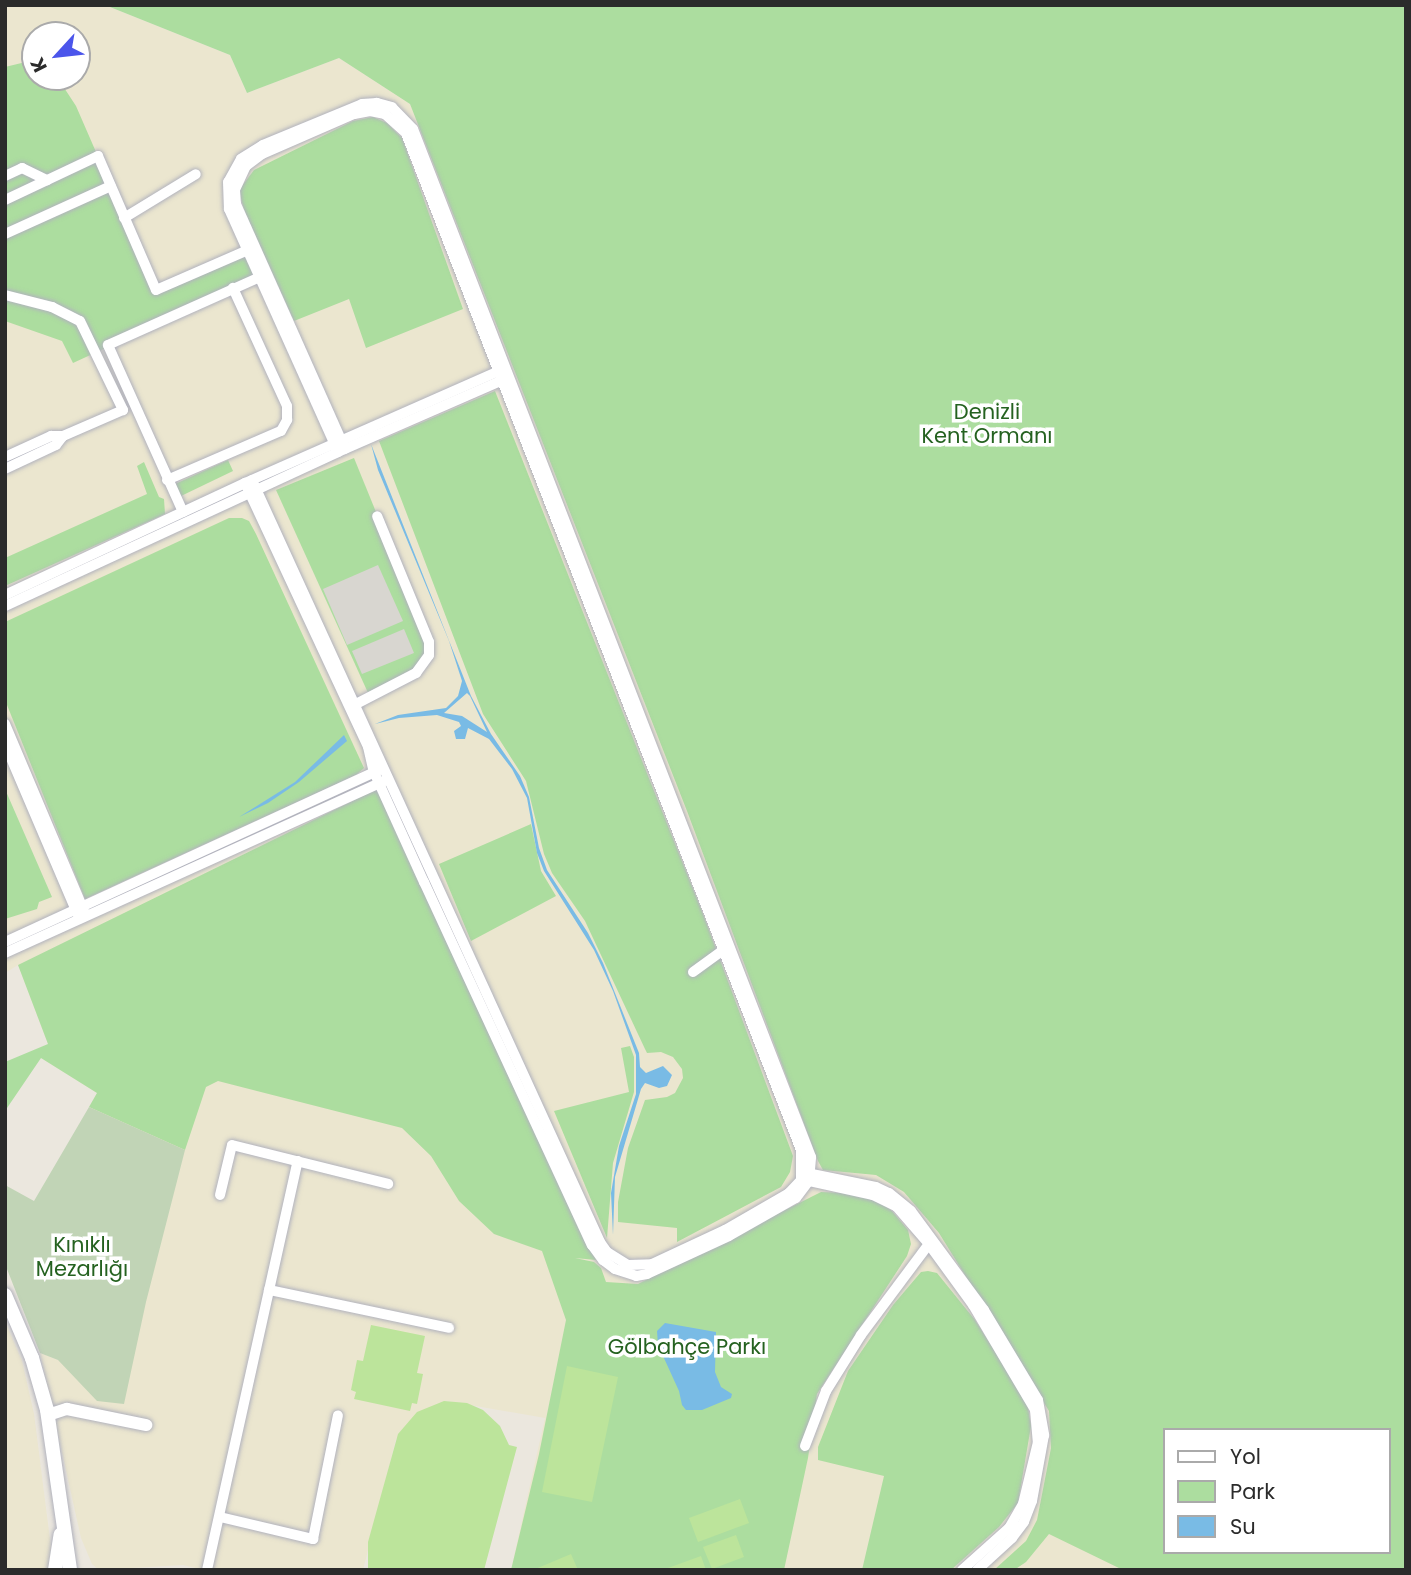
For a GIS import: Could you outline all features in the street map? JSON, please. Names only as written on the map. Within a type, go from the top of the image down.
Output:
[{"type":"main road","points":[[5,1294],[32,1358],[48,1415],[70,1570]]},
{"type":"main road","points":[[55,1570],[63,1522]]},
{"type":"street","points":[[340,446],[248,250],[227,199],[228,182],[241,159],[263,145],[362,104],[377,103],[392,107],[413,129],[801,1150],[806,1177]]},
{"type":"street","points":[[250,486],[519,1075],[592,1245],[603,1260],[626,1273],[647,1274],[729,1236],[796,1198],[806,1177],[808,1145],[505,374],[406,133],[397,122],[385,114],[370,111],[354,114],[261,155],[246,166],[234,190],[236,204],[340,446]]},
{"type":"street","points":[[5,200],[99,156],[156,290],[248,250]]},
{"type":"street","points":[[5,176],[22,168],[47,180]]},
{"type":"street","points":[[124,218],[196,174]]},
{"type":"street","points":[[5,234],[111,186]]},
{"type":"street","points":[[183,512],[108,345],[260,277]]},
{"type":"street","points":[[167,480],[281,430],[287,421],[287,406],[233,288]]},
{"type":"street","points":[[5,295],[52,307],[80,321],[123,410],[63,436],[51,436],[5,457]]},
{"type":"street","points":[[5,606],[250,486],[505,374]]},
{"type":"street","points":[[5,469],[56,445],[63,436]]},
{"type":"street","points":[[5,595],[183,512],[250,486]]},
{"type":"street","points":[[250,486],[356,704],[378,770]]},
{"type":"street","points":[[356,704],[416,673],[429,654],[429,642],[377,516]]},
{"type":"street","points":[[5,724],[81,912]]},
{"type":"street","points":[[5,744],[81,912]]},
{"type":"street","points":[[5,953],[81,912],[378,770]]},
{"type":"street","points":[[5,942],[81,912],[383,781]]},
{"type":"street","points":[[693,972],[723,950]]},
{"type":"street","points":[[220,1195],[232,1144],[388,1184]]},
{"type":"street","points":[[207,1570],[298,1161]]},
{"type":"street","points":[[806,1177],[896,1206],[933,1244],[984,1310],[1038,1400],[1044,1435],[1032,1501],[1024,1522],[1012,1538],[977,1570]]},
{"type":"street","points":[[933,1244],[866,1337],[829,1395],[813,1435],[805,1446],[826,1391],[861,1335],[933,1244]]},
{"type":"street","points":[[933,1244],[1031,1402],[1037,1423],[1038,1442],[1019,1511],[1009,1528],[962,1570]]},
{"type":"street","points":[[269,1290],[449,1328]]},
{"type":"street","points":[[48,1415],[67,1409],[146,1426]]},
{"type":"street","points":[[220,1517],[313,1539],[338,1415]]},
{"type":"street","points":[[69,1553],[77,1570]]},
{"type":"shaded area","points":[[5,5],[105,5],[230,55],[247,93],[339,58],[410,104],[431,155],[1163,1428],[1162,1554],[1256,1570],[511,1570],[545,1418],[447,1401],[396,1439],[363,1570],[204,1570],[183,1565],[99,1570],[92,1564],[81,1538],[40,1353],[58,1360],[122,1125],[89,1107],[97,1093],[41,1058],[48,1044],[18,965],[5,973]]},
{"type":"shaded area","points":[[378,565],[403,621],[347,645],[323,589]]},
{"type":"shaded area","points":[[404,629],[414,653],[362,674],[352,651]]},
{"type":"shaded area","points":[[5,1321],[22,1361],[34,1414],[51,1547],[49,1570],[5,1570]]},
{"type":"green space","name":"Denizli Kent Ormanı","points":[[105,5],[1406,5],[1406,1570],[1123,1570],[1049,1534],[1026,1562],[1014,1570],[994,1570],[1026,1541],[1037,1520],[1051,1448],[1049,1411],[939,1233],[904,1192],[876,1175],[823,1170],[818,1161],[687,811],[410,104],[339,58],[247,93],[230,55]]},
{"type":"green space","points":[[21,63],[21,91],[66,91],[76,106],[156,290],[248,250],[260,277],[73,363],[62,341],[5,321],[5,67]]},
{"type":"green space","points":[[373,117],[387,123],[402,138],[463,309],[366,348],[349,299],[294,321],[244,210],[239,190],[254,170],[353,121]]},
{"type":"green space","points":[[495,391],[703,914],[793,1156],[790,1172],[781,1187],[677,1242],[677,1228],[618,1222],[618,1202],[628,1148],[645,1100],[675,1093],[683,1078],[682,1069],[673,1057],[661,1052],[647,1053],[585,921],[552,873],[544,854],[526,781],[483,714],[379,441]]},
{"type":"green space","points":[[354,458],[429,642],[424,664],[369,695],[276,490]]},
{"type":"green space","points":[[228,460],[233,471],[181,496],[175,484]]},
{"type":"green space","points":[[144,462],[159,497],[164,499],[165,514],[5,586],[5,558],[147,494],[137,466]]},
{"type":"green space","points":[[229,518],[249,521],[364,768],[356,775],[85,899],[5,700],[5,622]]},
{"type":"green space","name":"Gölbahçe Parkı","points":[[379,788],[515,1076],[596,1260],[575,1258],[594,1262],[601,1268],[606,1282],[638,1284],[821,1192],[844,1193],[880,1202],[892,1211],[908,1230],[911,1244],[907,1256],[817,1394],[808,1458],[784,1570],[511,1570],[539,1454],[566,1320],[542,1251],[494,1234],[459,1201],[431,1156],[402,1128],[218,1081],[206,1087],[185,1150],[89,1107],[97,1093],[41,1058],[5,1111],[5,1062],[48,1044],[18,965]]},
{"type":"green space","points":[[5,789],[52,897],[39,902],[37,909],[5,919]]},
{"type":"green space","points":[[531,824],[541,871],[556,896],[471,941],[439,864]]},
{"type":"green space","points":[[630,1046],[634,1057],[634,1092],[613,1163],[607,1238],[554,1111],[629,1092],[621,1048]]},
{"type":"green space","name":"Kınıklı Mezarlığı","points":[[89,1107],[185,1150],[146,1302],[124,1404],[97,1401],[58,1360],[40,1353],[5,1264],[5,1185],[34,1201]]},
{"type":"green space","points":[[921,1272],[937,1273],[975,1320],[1027,1402],[1031,1426],[1018,1503],[999,1527],[951,1570],[862,1570],[884,1476],[818,1460],[818,1447],[848,1371],[893,1305]]},
{"type":"green space","points":[[371,1325],[425,1336],[417,1373],[423,1374],[417,1404],[412,1403],[410,1411],[354,1399],[356,1392],[351,1390],[357,1360],[363,1361]]},
{"type":"green space","points":[[567,1366],[618,1377],[592,1502],[542,1492]]},
{"type":"green space","points":[[444,1401],[467,1403],[483,1410],[500,1426],[509,1445],[517,1447],[484,1570],[368,1570],[368,1542],[398,1434],[417,1412]]},
{"type":"green space","points":[[740,1499],[749,1523],[698,1542],[689,1518]]},
{"type":"green space","points":[[736,1535],[744,1557],[712,1569],[703,1547]]},
{"type":"green space","points":[[571,1554],[578,1570],[533,1570]]},
{"type":"green space","points":[[701,1556],[706,1570],[668,1568]]},
{"type":"water","points":[[371,444],[471,696],[491,734],[520,776],[529,797],[539,848],[547,870],[588,933],[603,963],[639,1053],[640,1067],[646,1073],[663,1066],[672,1075],[667,1086],[659,1088],[645,1083],[641,1089],[615,1177],[613,1235],[611,1193],[619,1146],[636,1094],[636,1055],[613,991],[594,950],[544,871],[537,853],[527,798],[512,769],[489,739],[468,728],[465,739],[456,739],[454,731],[461,726],[459,722],[437,715],[399,718],[375,724],[398,715],[446,708],[458,696],[462,681],[449,641],[378,470]],"holes":[[[467,693],[487,732],[462,716],[444,713]]]},
{"type":"water","points":[[344,735],[347,741],[299,782],[268,803],[239,817],[295,782]]},
{"type":"water","points":[[665,1323],[716,1332],[715,1372],[721,1387],[732,1394],[731,1398],[702,1410],[686,1410],[658,1345],[657,1331]]}]
